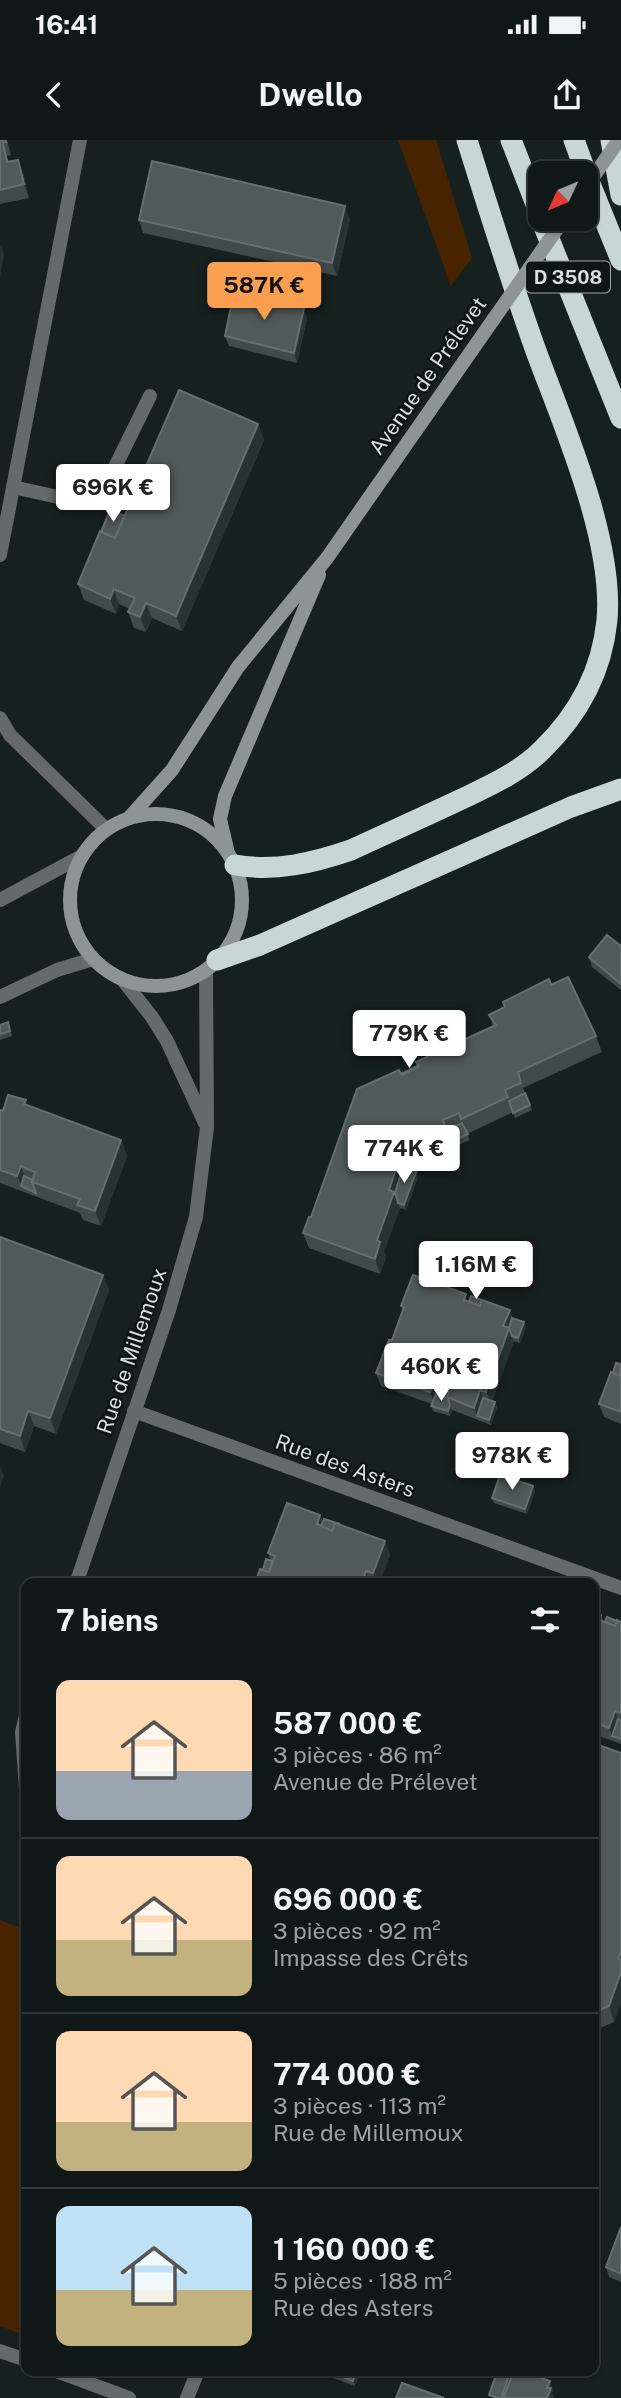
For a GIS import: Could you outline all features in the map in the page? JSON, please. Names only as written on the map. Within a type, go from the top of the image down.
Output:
[{"type":"highway","points":[[231,859],[268,869],[328,858],[491,785],[522,766],[574,715],[598,665],[607,618],[602,553],[579,469],[519,304],[467,140]]},
{"type":"highway","points":[[511,140],[528,184]]},
{"type":"highway","points":[[524,140],[531,161]]},
{"type":"highway","name":"D 3508","points":[[574,140],[581,161]]},
{"type":"highway","points":[[611,140],[621,195]]},
{"type":"highway","name":"D 3508","points":[[598,203],[621,260]]},
{"type":"highway","points":[[546,231],[587,335]]},
{"type":"highway","name":"D 3508","points":[[553,231],[587,335],[621,418]]},
{"type":"highway","points":[[211,965],[260,946],[571,807],[621,789]]},
{"type":"street","points":[[0,555],[80,140]]},
{"type":"street","points":[[598,170],[619,140]]},
{"type":"street","name":"Avenue de Prélevet","points":[[129,818],[172,770],[238,667],[327,558],[556,231]]},
{"type":"street","points":[[13,488],[67,499],[113,471],[150,396]]},
{"type":"street","name":"Avenue de Prélevet","points":[[231,859],[219,819],[225,796],[327,558]]},
{"type":"street","points":[[0,718],[10,735],[106,829]]},
{"type":"street","points":[[151,814],[173,816],[195,823],[213,835],[231,859],[242,890],[240,915],[232,940],[211,965],[174,984],[157,986],[122,979],[93,959],[80,941],[72,920],[70,898],[73,876],[82,856],[106,829],[129,818],[151,814]]},
{"type":"street","points":[[0,900],[82,856]]},
{"type":"street","points":[[0,997],[57,970],[93,959]]},
{"type":"street","name":"Rue de Millemoux","points":[[78,1578],[173,1298],[193,1228],[204,1170],[207,1127],[211,965]]},
{"type":"street","name":"Rue de Millemoux","points":[[122,979],[167,1041],[207,1127]]},
{"type":"street","name":"Rue des Asters","points":[[134,1412],[593,1578]]},
{"type":"street","name":"Rue des Asters","points":[[599,1580],[621,1588]]},
{"type":"street","points":[[0,2351],[21,2358]]},
{"type":"street","points":[[70,2376],[130,2398]]},
{"type":"street","points":[[187,2398],[196,2376]]},
{"type":"shaded area","points":[[398,140],[436,140],[472,258],[451,286]]},
{"type":"shaded area","points":[[0,1920],[21,1928],[21,2334],[0,2326]]},
{"type":"building","points":[[0,140],[6,142],[3,143],[7,162],[18,160],[24,184],[0,190]]},
{"type":"building","points":[[152,161],[345,206],[332,263],[139,220]]},
{"type":"building","points":[[234,292],[304,308],[294,353],[225,336]]},
{"type":"building","points":[[179,390],[258,424],[176,616],[146,603],[140,617],[128,612],[135,598],[114,589],[110,599],[78,584],[100,531],[115,538]]},
{"type":"building","points":[[110,510],[125,516],[115,538],[101,532]]},
{"type":"building","points":[[607,935],[621,946],[621,984],[589,957]]},
{"type":"building","points":[[568,977],[596,1036],[518,1072],[521,1083],[505,1090],[508,1097],[461,1119],[459,1113],[443,1120],[445,1126],[413,1141],[406,1159],[400,1157],[389,1190],[394,1192],[377,1240],[380,1242],[375,1259],[303,1233],[357,1089],[399,1070],[402,1075],[419,1067],[416,1062],[496,1025],[489,1015],[505,1007],[503,1002],[549,979],[551,985]]},
{"type":"building","points":[[8,1022],[10,1031],[0,1034],[0,1025]]},
{"type":"building","points":[[525,1093],[530,1105],[513,1113],[509,1101]]},
{"type":"building","points":[[8,1095],[26,1100],[24,1104],[121,1140],[95,1211],[77,1205],[80,1199],[32,1182],[35,1172],[21,1166],[17,1176],[0,1170],[0,1110],[3,1111]]},
{"type":"building","points":[[462,1123],[468,1134],[451,1142],[446,1131]]},
{"type":"building","points":[[403,1167],[416,1172],[404,1205],[398,1203],[395,1193]]},
{"type":"building","points":[[24,1176],[33,1180],[36,1193],[21,1186]]},
{"type":"building","points":[[0,1237],[103,1275],[50,1418],[28,1411],[20,1436],[0,1429]]},
{"type":"building","points":[[413,1275],[466,1294],[464,1300],[480,1306],[482,1300],[510,1310],[503,1326],[509,1328],[486,1392],[480,1390],[474,1408],[447,1397],[449,1392],[433,1386],[430,1392],[376,1373],[389,1340],[392,1340]]},
{"type":"building","points":[[471,1296],[482,1300],[480,1306],[469,1302]]},
{"type":"building","points":[[512,1318],[524,1322],[518,1338],[512,1336],[509,1328]]},
{"type":"building","points":[[616,1363],[621,1364],[620,1376],[613,1373]]},
{"type":"building","points":[[611,1372],[620,1376],[621,1373],[621,1412],[599,1404]]},
{"type":"building","points":[[436,1394],[448,1398],[448,1411],[431,1406]]},
{"type":"building","points":[[483,1398],[495,1402],[489,1420],[477,1416]]},
{"type":"building","points":[[500,1475],[533,1486],[525,1509],[492,1498]]},
{"type":"building","points":[[287,1503],[320,1515],[317,1524],[332,1531],[335,1523],[385,1541],[373,1573],[366,1571],[364,1578],[257,1578],[260,1569],[269,1572],[275,1556],[268,1553]]},
{"type":"building","points":[[324,1519],[340,1524],[335,1523],[332,1531],[321,1526]]},
{"type":"building","points":[[266,1559],[272,1561],[269,1572],[263,1570]]},
{"type":"building","points":[[607,1617],[617,1621],[615,1626],[605,1622]]},
{"type":"building","points":[[599,1620],[615,1626],[617,1620],[621,1622],[621,1713],[615,1711],[609,1728],[599,1724]]},
{"type":"building","points":[[618,1719],[621,1720],[621,1739],[612,1736]]},
{"type":"building","points":[[599,1745],[621,1753],[621,1951],[618,1959],[621,1960],[621,1972],[609,2006],[599,2010]]},
{"type":"building","points":[[621,2227],[621,2274],[606,2267]]},
{"type":"building","points":[[342,2376],[354,2376],[353,2381]]},
{"type":"building","points":[[496,2376],[509,2376],[501,2398],[489,2395]]},
{"type":"building","points":[[512,2376],[536,2376],[550,2381],[547,2388],[551,2388],[547,2398],[503,2398]]},
{"type":"building","points":[[402,2383],[444,2398],[396,2398]]}]
